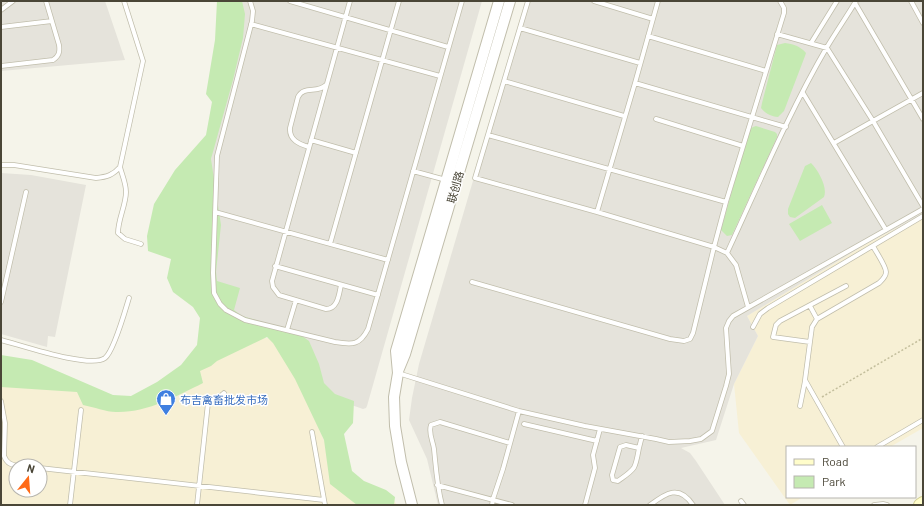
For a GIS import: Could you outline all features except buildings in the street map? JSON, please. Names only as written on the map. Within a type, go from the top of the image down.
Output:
[{"type":"street","name":"联创路","points":[[451,181],[500,1]]},
{"type":"street","name":"联创路","points":[[412,505],[401,462],[395,426],[394,398],[398,373],[396,351],[510,1]]},
{"type":"lane","points":[[1,10],[13,1]]},
{"type":"lane","points":[[1,66],[53,60],[57,58],[60,50],[46,1]]},
{"type":"lane","points":[[1,165],[14,165],[96,178],[106,177],[114,173],[120,166],[143,61],[124,1]]},
{"type":"lane","points":[[290,1],[448,48]]},
{"type":"lane","points":[[341,285],[335,305],[330,309],[279,295],[275,291],[272,281],[350,1]]},
{"type":"lane","points":[[330,244],[399,1]]},
{"type":"lane","points":[[251,2],[254,11],[217,156],[213,273],[214,293],[220,304],[235,316],[245,320],[347,344],[356,343],[363,338],[368,328],[462,1]]},
{"type":"lane","points":[[528,1],[475,178],[597,212],[714,247],[727,253],[736,265],[748,307]]},
{"type":"lane","points":[[594,1],[653,18]]},
{"type":"lane","points":[[597,212],[658,1]]},
{"type":"lane","points":[[472,282],[670,339],[684,341],[690,339],[693,333],[726,202],[784,13],[783,4],[780,1]]},
{"type":"lane","points":[[811,43],[837,1]]},
{"type":"lane","points":[[911,1],[923,23]]},
{"type":"lane","points":[[727,253],[803,93],[827,48],[856,2],[923,119]]},
{"type":"lane","points":[[1,27],[52,21]]},
{"type":"lane","points":[[251,24],[440,76]]},
{"type":"lane","points":[[520,28],[640,63]]},
{"type":"lane","points":[[398,373],[519,412],[669,442],[690,441],[701,438],[712,431],[729,374],[726,328],[733,316],[923,208],[873,121],[827,48],[777,34]]},
{"type":"lane","points":[[648,36],[766,71]]},
{"type":"lane","points":[[504,81],[624,116]]},
{"type":"lane","points":[[635,82],[786,127]]},
{"type":"lane","points":[[309,147],[296,141],[290,133],[298,97],[300,92],[303,90],[320,89],[327,83]]},
{"type":"lane","points":[[803,93],[886,230]]},
{"type":"lane","points":[[834,143],[923,93]]},
{"type":"lane","points":[[656,120],[743,146]]},
{"type":"lane","points":[[488,135],[726,202]]},
{"type":"lane","points":[[311,140],[356,153]]},
{"type":"lane","points":[[120,166],[126,186],[126,194],[118,226],[118,233],[125,239],[141,244]]},
{"type":"lane","points":[[413,171],[451,181]]},
{"type":"lane","points":[[1,302],[26,192]]},
{"type":"lane","points":[[215,212],[388,260]]},
{"type":"lane","points":[[754,327],[760,314],[768,308],[923,216]]},
{"type":"lane","points":[[800,406],[812,327],[817,319],[883,279],[886,272],[873,246]]},
{"type":"lane","points":[[275,266],[378,295]]},
{"type":"lane","points":[[810,342],[773,337],[776,325],[780,321],[846,286]]},
{"type":"lane","points":[[1,340],[78,361],[94,362],[105,358],[111,350],[129,298]]},
{"type":"lane","points":[[286,330],[296,300]]},
{"type":"lane","points":[[810,306],[817,319]]},
{"type":"lane","points":[[805,380],[843,446]]},
{"type":"lane","points":[[197,505],[208,403],[210,400],[221,397],[224,393]]},
{"type":"lane","points":[[1,401],[5,429],[4,456],[8,462]]},
{"type":"lane","points":[[70,505],[80,410]]},
{"type":"lane","points":[[492,505],[492,499],[519,412]]},
{"type":"lane","points":[[879,446],[923,420]]},
{"type":"lane","points":[[442,505],[437,485],[434,448],[430,429],[431,425],[440,422],[510,443]]},
{"type":"lane","points":[[524,424],[597,441]]},
{"type":"lane","points":[[585,505],[595,468],[593,455],[600,429]]},
{"type":"lane","points":[[312,432],[325,505]]},
{"type":"lane","points":[[639,448],[626,445],[620,448],[612,475],[613,480],[618,481],[633,471],[636,464],[642,436]]},
{"type":"lane","points":[[48,469],[324,500]]},
{"type":"lane","points":[[437,485],[512,505]]},
{"type":"lane","points":[[650,505],[665,494],[674,492],[683,494],[693,505]]},
{"type":"lane","points":[[874,505],[887,505]]},
{"type":"path","points":[[817,400],[923,338]]},
{"type":"shaded area","points":[[1,1],[105,1],[125,60],[1,71]]},
{"type":"shaded area","points":[[235,1],[482,1],[367,406],[363,409],[337,400],[326,392],[306,348],[238,321],[211,298],[211,159]]},
{"type":"shaded area","points":[[526,1],[923,1],[923,214],[868,243],[747,316],[758,336],[734,384],[716,440],[681,448],[690,453],[725,505],[438,505],[427,459],[409,420],[412,398],[419,364]]},
{"type":"shaded area","points":[[1,173],[31,175],[86,185],[55,337],[48,336],[47,347],[1,334]]},
{"type":"shaded area","points":[[923,214],[923,428],[892,446],[786,446],[786,498],[801,498],[790,505],[739,433],[734,384],[758,336],[747,316],[868,243]]},
{"type":"shaded area","name":"布吉禽畜批发市场","points":[[230,336],[280,339],[336,468],[392,498],[397,505],[1,505],[1,379],[42,382],[125,401],[157,393]]},
{"type":"green space","points":[[217,1],[242,1],[245,14],[243,38],[211,159],[221,225],[216,272],[217,281],[240,288],[234,310],[242,316],[295,331],[309,341],[319,364],[324,383],[335,394],[354,401],[353,423],[344,434],[352,471],[364,481],[386,490],[395,497],[394,505],[357,505],[330,484],[324,440],[295,379],[273,343],[267,337],[217,361],[211,366],[200,371],[203,383],[161,403],[139,410],[112,412],[83,405],[77,392],[1,387],[1,355],[32,360],[113,395],[131,396],[157,382],[181,365],[197,345],[200,318],[193,307],[173,292],[167,278],[171,259],[148,251],[147,236],[154,204],[175,170],[206,135],[212,102],[206,94],[215,40]]},
{"type":"green space","points":[[785,43],[796,46],[806,53],[784,111],[778,117],[765,112],[761,108],[777,45]]},
{"type":"green space","points":[[756,126],[775,132],[777,137],[732,235],[727,236],[721,230],[749,130]]},
{"type":"green space","points":[[811,163],[817,170],[825,188],[824,197],[795,218],[790,217],[788,214],[788,209],[805,166]]},
{"type":"green space","points":[[822,205],[832,223],[800,241],[789,224]]},
{"type":"place","name":"布吉禽畜批发市场","points":[[166,416]]}]
